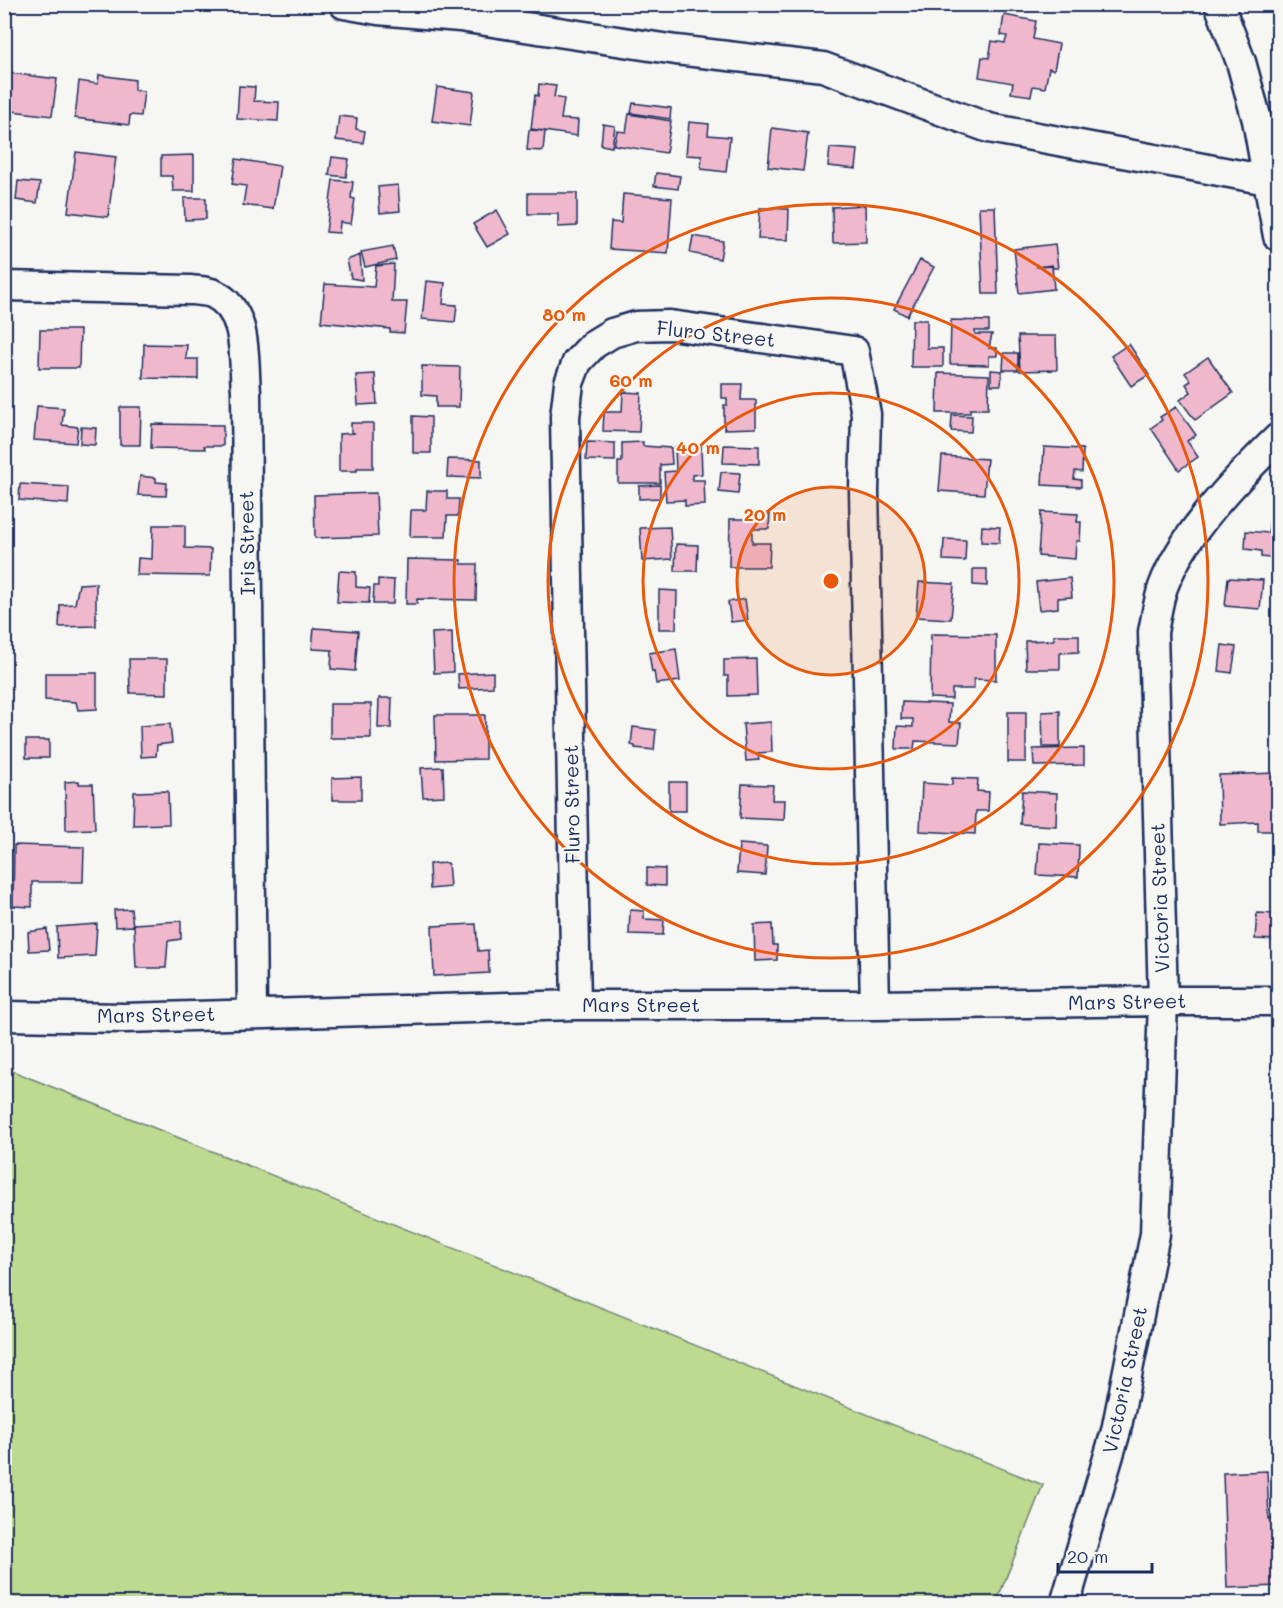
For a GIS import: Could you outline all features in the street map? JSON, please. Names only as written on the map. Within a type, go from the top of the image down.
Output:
[{"type":"street","points":[[344,4],[460,17],[676,50],[823,67],[989,128],[1267,180]]},
{"type":"street","points":[[1219,4],[1241,62],[1257,120],[1278,237]]},
{"type":"street","name":"Iris Street","points":[[4,286],[202,291],[213,293],[229,304],[239,319],[246,391],[252,1012]]},
{"type":"street","name":"Fluro Street","points":[[576,1005],[565,417],[569,383],[577,362],[594,344],[612,333],[636,326],[670,325],[854,351],[866,414],[865,503],[874,1005]]},
{"type":"street","name":"Victoria Street","points":[[1065,1604],[1116,1431],[1155,1234],[1163,1001],[1153,632],[1163,587],[1184,548],[1217,503],[1251,464],[1278,438]]},
{"type":"street","name":"Mars Street","points":[[4,1016],[124,1017],[576,1005],[1278,1001]]},
{"type":"green space","points":[[5,1068],[1043,1485],[996,1603],[5,1603]]},
{"type":"building","points":[[1004,15],[1036,21],[1033,39],[1059,44],[1054,70],[1049,68],[1045,88],[1033,86],[1031,96],[1011,93],[1013,83],[979,77],[982,57],[989,58],[992,41],[1005,43],[1007,36],[1001,35]]},
{"type":"building","points":[[9,73],[57,79],[52,116],[4,110]]},
{"type":"building","points":[[99,75],[135,80],[134,90],[144,91],[141,116],[130,115],[129,125],[75,118],[79,81],[98,84]]},
{"type":"building","points":[[539,84],[556,86],[554,97],[564,99],[561,119],[578,120],[577,136],[531,129],[535,95],[538,96]]},
{"type":"building","points":[[239,86],[255,87],[254,101],[279,102],[278,121],[237,119]]},
{"type":"building","points":[[437,87],[474,92],[470,126],[432,121]]},
{"type":"building","points":[[633,103],[671,108],[670,119],[631,113]]},
{"type":"building","points":[[629,114],[671,121],[666,153],[614,145],[617,131],[626,132]]},
{"type":"building","points":[[339,116],[357,118],[356,129],[365,131],[363,143],[336,140]]},
{"type":"building","points":[[689,122],[709,124],[708,135],[730,137],[726,172],[701,169],[702,156],[686,155]]},
{"type":"building","points":[[603,124],[615,126],[612,147],[601,145]]},
{"type":"building","points":[[772,128],[808,133],[803,171],[768,167]]},
{"type":"building","points":[[529,130],[545,131],[543,151],[527,150]]},
{"type":"building","points":[[830,148],[858,150],[856,169],[828,166]]},
{"type":"building","points":[[76,152],[116,157],[108,217],[68,212]]},
{"type":"building","points":[[194,155],[194,191],[173,191],[172,176],[161,176],[161,156]]},
{"type":"building","points":[[332,157],[349,159],[346,177],[329,175]]},
{"type":"building","points":[[236,159],[280,166],[273,209],[243,205],[246,186],[232,184]]},
{"type":"building","points":[[656,173],[680,176],[678,189],[654,186]]},
{"type":"building","points":[[333,180],[353,182],[351,198],[355,199],[351,224],[340,222],[339,233],[326,232]]},
{"type":"building","points":[[18,181],[40,183],[37,203],[16,200]]},
{"type":"building","points":[[398,185],[400,211],[380,213],[378,187]]},
{"type":"building","points":[[528,193],[577,193],[577,226],[558,227],[558,214],[528,214]]},
{"type":"building","points":[[623,194],[672,198],[668,253],[609,249],[611,222],[621,223]]},
{"type":"building","points":[[184,198],[206,198],[206,219],[185,220]]},
{"type":"building","points":[[865,205],[866,242],[833,243],[832,207]]},
{"type":"building","points":[[979,207],[995,207],[998,294],[983,294]]},
{"type":"building","points":[[760,208],[789,209],[788,240],[758,239]]},
{"type":"building","points":[[497,210],[510,234],[487,247],[473,224]]},
{"type":"building","points":[[693,236],[723,241],[720,259],[690,253]]},
{"type":"building","points":[[1055,244],[1058,268],[1053,268],[1052,265],[1036,267],[1052,266],[1054,289],[1019,293],[1014,249]]},
{"type":"building","points":[[393,246],[396,260],[365,267],[361,252]]},
{"type":"building","points":[[360,255],[362,280],[351,278],[347,260]]},
{"type":"building","points":[[920,260],[934,267],[907,316],[894,309]]},
{"type":"building","points":[[394,264],[392,302],[407,302],[404,333],[390,332],[390,329],[321,322],[325,284],[374,287],[376,266]]},
{"type":"building","points":[[426,281],[445,283],[443,304],[457,305],[455,322],[422,319]]},
{"type":"building","points":[[912,320],[927,320],[927,348],[943,348],[943,367],[911,367]]},
{"type":"building","points":[[951,320],[989,321],[989,331],[975,331],[975,334],[992,334],[989,348],[997,348],[997,356],[989,356],[989,365],[950,364]]},
{"type":"building","points":[[40,330],[80,330],[79,368],[39,368]]},
{"type":"building","points":[[1018,336],[1056,336],[1057,370],[1020,371]]},
{"type":"building","points":[[144,344],[187,345],[186,359],[198,359],[198,379],[143,378]]},
{"type":"building","points":[[1129,344],[1149,375],[1131,386],[1111,356]]},
{"type":"building","points":[[1004,353],[1018,353],[1018,370],[1003,370]]},
{"type":"building","points":[[1208,357],[1233,393],[1195,420],[1180,400],[1191,392],[1186,384],[1191,381],[1185,373]]},
{"type":"building","points":[[422,366],[460,367],[459,407],[436,407],[436,396],[422,395]]},
{"type":"building","points":[[991,370],[1002,371],[1001,385],[991,385]]},
{"type":"building","points":[[938,373],[989,375],[988,409],[970,409],[970,413],[937,413]]},
{"type":"building","points":[[375,374],[377,404],[358,405],[356,375]]},
{"type":"building","points":[[722,384],[742,384],[741,400],[756,400],[756,428],[724,429],[724,405],[727,405],[727,398],[722,398]]},
{"type":"building","points":[[623,392],[641,393],[639,432],[603,431],[604,412],[622,412]]},
{"type":"building","points":[[37,406],[64,408],[62,425],[78,427],[76,443],[34,440]]},
{"type":"building","points":[[120,407],[141,407],[140,445],[120,445]]},
{"type":"building","points":[[1176,407],[1196,435],[1187,441],[1198,457],[1179,470],[1151,428],[1162,420],[1160,417]]},
{"type":"building","points":[[952,415],[972,416],[971,432],[951,431]]},
{"type":"building","points":[[413,416],[431,417],[431,453],[413,453]]},
{"type":"building","points":[[351,423],[373,423],[373,468],[339,471],[339,434],[355,433],[351,432]]},
{"type":"building","points":[[152,424],[223,425],[223,446],[204,446],[205,449],[151,448]]},
{"type":"building","points":[[81,427],[96,428],[95,445],[80,444]]},
{"type":"building","points":[[587,442],[615,443],[615,461],[586,460]]},
{"type":"building","points":[[643,442],[643,446],[671,448],[672,464],[660,465],[660,483],[618,483],[618,462],[622,462],[622,443]]},
{"type":"building","points":[[724,445],[759,446],[759,464],[723,463]]},
{"type":"building","points":[[701,446],[702,474],[692,475],[692,480],[704,480],[705,505],[685,506],[685,500],[666,501],[664,472],[676,471],[675,447]]},
{"type":"building","points":[[1044,447],[1083,449],[1082,472],[1075,471],[1074,479],[1081,480],[1081,487],[1042,485]]},
{"type":"building","points":[[942,456],[987,459],[984,494],[939,491]]},
{"type":"building","points":[[448,459],[481,460],[481,478],[447,477]]},
{"type":"building","points":[[721,472],[740,473],[738,494],[719,492]]},
{"type":"building","points":[[140,476],[156,478],[156,482],[167,483],[166,496],[138,495]]},
{"type":"building","points":[[20,484],[69,487],[68,504],[19,500]]},
{"type":"building","points":[[660,485],[660,498],[639,499],[639,486]]},
{"type":"building","points":[[427,491],[447,491],[447,499],[459,499],[458,516],[447,516],[446,537],[410,537],[411,510],[426,510]]},
{"type":"building","points":[[376,493],[378,536],[315,538],[314,495]]},
{"type":"building","points":[[1271,511],[1278,511],[1278,559],[1261,557],[1261,551],[1245,549],[1246,531],[1268,533]]},
{"type":"building","points":[[1041,512],[1078,514],[1077,522],[1081,522],[1080,541],[1076,541],[1075,559],[1038,556]]},
{"type":"building","points":[[749,513],[770,514],[769,529],[752,529],[752,543],[770,543],[769,567],[729,567],[730,519],[748,519]]},
{"type":"building","points":[[153,525],[185,525],[185,548],[211,549],[210,576],[137,575],[138,558],[152,559]]},
{"type":"building","points":[[982,526],[1000,527],[999,543],[981,542]]},
{"type":"building","points":[[670,527],[672,559],[642,561],[640,528]]},
{"type":"building","points":[[944,539],[966,540],[965,561],[943,560]]},
{"type":"building","points":[[676,544],[698,545],[697,571],[675,571]]},
{"type":"building","points":[[407,559],[461,560],[461,564],[477,564],[476,600],[417,599],[417,604],[406,604]]},
{"type":"building","points":[[973,569],[987,569],[987,586],[973,585]]},
{"type":"building","points":[[339,571],[356,572],[356,587],[370,588],[369,603],[337,602]]},
{"type":"building","points":[[1070,578],[1072,597],[1058,598],[1058,608],[1039,610],[1036,582]]},
{"type":"building","points":[[1228,578],[1263,580],[1260,609],[1225,606]]},
{"type":"building","points":[[378,579],[394,580],[393,604],[373,604],[374,586],[378,586]]},
{"type":"building","points":[[919,582],[954,584],[951,619],[916,617]]},
{"type":"building","points":[[96,583],[96,626],[59,627],[60,605],[75,604],[79,584]]},
{"type":"building","points":[[659,590],[677,591],[676,629],[659,629]]},
{"type":"building","points":[[745,599],[748,620],[731,622],[728,602]]},
{"type":"building","points":[[314,628],[358,631],[355,671],[331,669],[332,650],[312,649]]},
{"type":"building","points":[[452,632],[453,672],[434,673],[432,633]]},
{"type":"building","points":[[931,634],[996,635],[996,680],[974,679],[974,689],[952,689],[952,699],[930,698]]},
{"type":"building","points":[[1054,635],[1079,635],[1079,652],[1060,653],[1060,669],[1026,669],[1025,641],[1054,640]]},
{"type":"building","points":[[1222,645],[1236,647],[1232,673],[1219,671]]},
{"type":"building","points":[[676,649],[680,681],[656,684],[649,653]]},
{"type":"building","points":[[129,659],[167,659],[167,694],[130,693]]},
{"type":"building","points":[[756,659],[757,695],[728,696],[728,676],[724,676],[724,660]]},
{"type":"building","points":[[493,672],[493,687],[459,689],[458,674]]},
{"type":"building","points":[[45,673],[97,673],[97,709],[78,710],[76,702],[45,700]]},
{"type":"building","points":[[379,698],[392,698],[391,728],[378,728]]},
{"type":"building","points":[[902,702],[950,704],[949,722],[961,723],[959,743],[915,741],[914,749],[896,749],[897,726],[913,727],[913,719],[901,719]]},
{"type":"building","points":[[330,704],[371,704],[371,738],[330,738]]},
{"type":"building","points":[[1060,711],[1060,747],[1043,747],[1042,712]]},
{"type":"building","points":[[1008,712],[1026,712],[1026,762],[1008,762]]},
{"type":"building","points":[[435,715],[485,715],[485,759],[436,760]]},
{"type":"building","points":[[771,722],[772,752],[758,753],[759,760],[746,761],[743,724]]},
{"type":"building","points":[[170,724],[172,743],[157,745],[156,756],[141,757],[140,726]]},
{"type":"building","points":[[633,727],[656,730],[654,750],[635,748],[631,745]]},
{"type":"building","points":[[26,740],[49,740],[49,758],[26,758]]},
{"type":"building","points":[[1084,748],[1084,765],[1034,766],[1033,749]]},
{"type":"building","points":[[443,767],[444,796],[423,797],[421,768]]},
{"type":"building","points":[[1278,773],[1276,831],[1258,831],[1258,822],[1220,824],[1219,775]]},
{"type":"building","points":[[361,777],[361,800],[332,800],[332,778]]},
{"type":"building","points":[[952,778],[978,779],[977,791],[989,792],[988,811],[976,811],[975,834],[920,831],[922,783],[952,785]]},
{"type":"building","points":[[79,781],[79,784],[93,784],[95,829],[66,830],[65,782]]},
{"type":"building","points":[[669,782],[686,782],[686,811],[669,811]]},
{"type":"building","points":[[742,784],[773,785],[772,800],[785,800],[784,820],[740,818]]},
{"type":"building","points":[[168,791],[169,824],[133,825],[134,792]]},
{"type":"building","points":[[1022,791],[1057,793],[1056,826],[1020,824]]},
{"type":"building","points":[[1271,836],[1278,836],[1278,857],[1271,857]]},
{"type":"building","points":[[1039,843],[1079,845],[1078,877],[1037,875]]},
{"type":"building","points":[[739,844],[767,846],[765,875],[737,873]]},
{"type":"building","points":[[14,845],[84,847],[83,882],[32,882],[32,907],[13,906]]},
{"type":"building","points":[[448,863],[450,887],[430,889],[429,864]]},
{"type":"building","points":[[647,868],[665,869],[665,886],[647,885]]},
{"type":"building","points":[[131,909],[133,926],[115,927],[114,910]]},
{"type":"building","points":[[630,910],[644,911],[644,919],[664,920],[663,935],[629,934]]},
{"type":"building","points":[[1257,913],[1278,914],[1278,940],[1255,939]]},
{"type":"building","points":[[181,921],[181,939],[168,941],[166,968],[136,968],[134,924]]},
{"type":"building","points":[[97,924],[95,956],[58,958],[57,927]]},
{"type":"building","points":[[476,924],[478,951],[488,950],[489,973],[434,976],[432,926]]},
{"type":"building","points":[[772,924],[773,945],[777,945],[777,960],[755,961],[754,925]]},
{"type":"building","points":[[47,929],[49,950],[29,951],[28,932]]},
{"type":"building","points":[[1267,1471],[1269,1519],[1278,1518],[1278,1586],[1227,1588],[1223,1473]]}]
